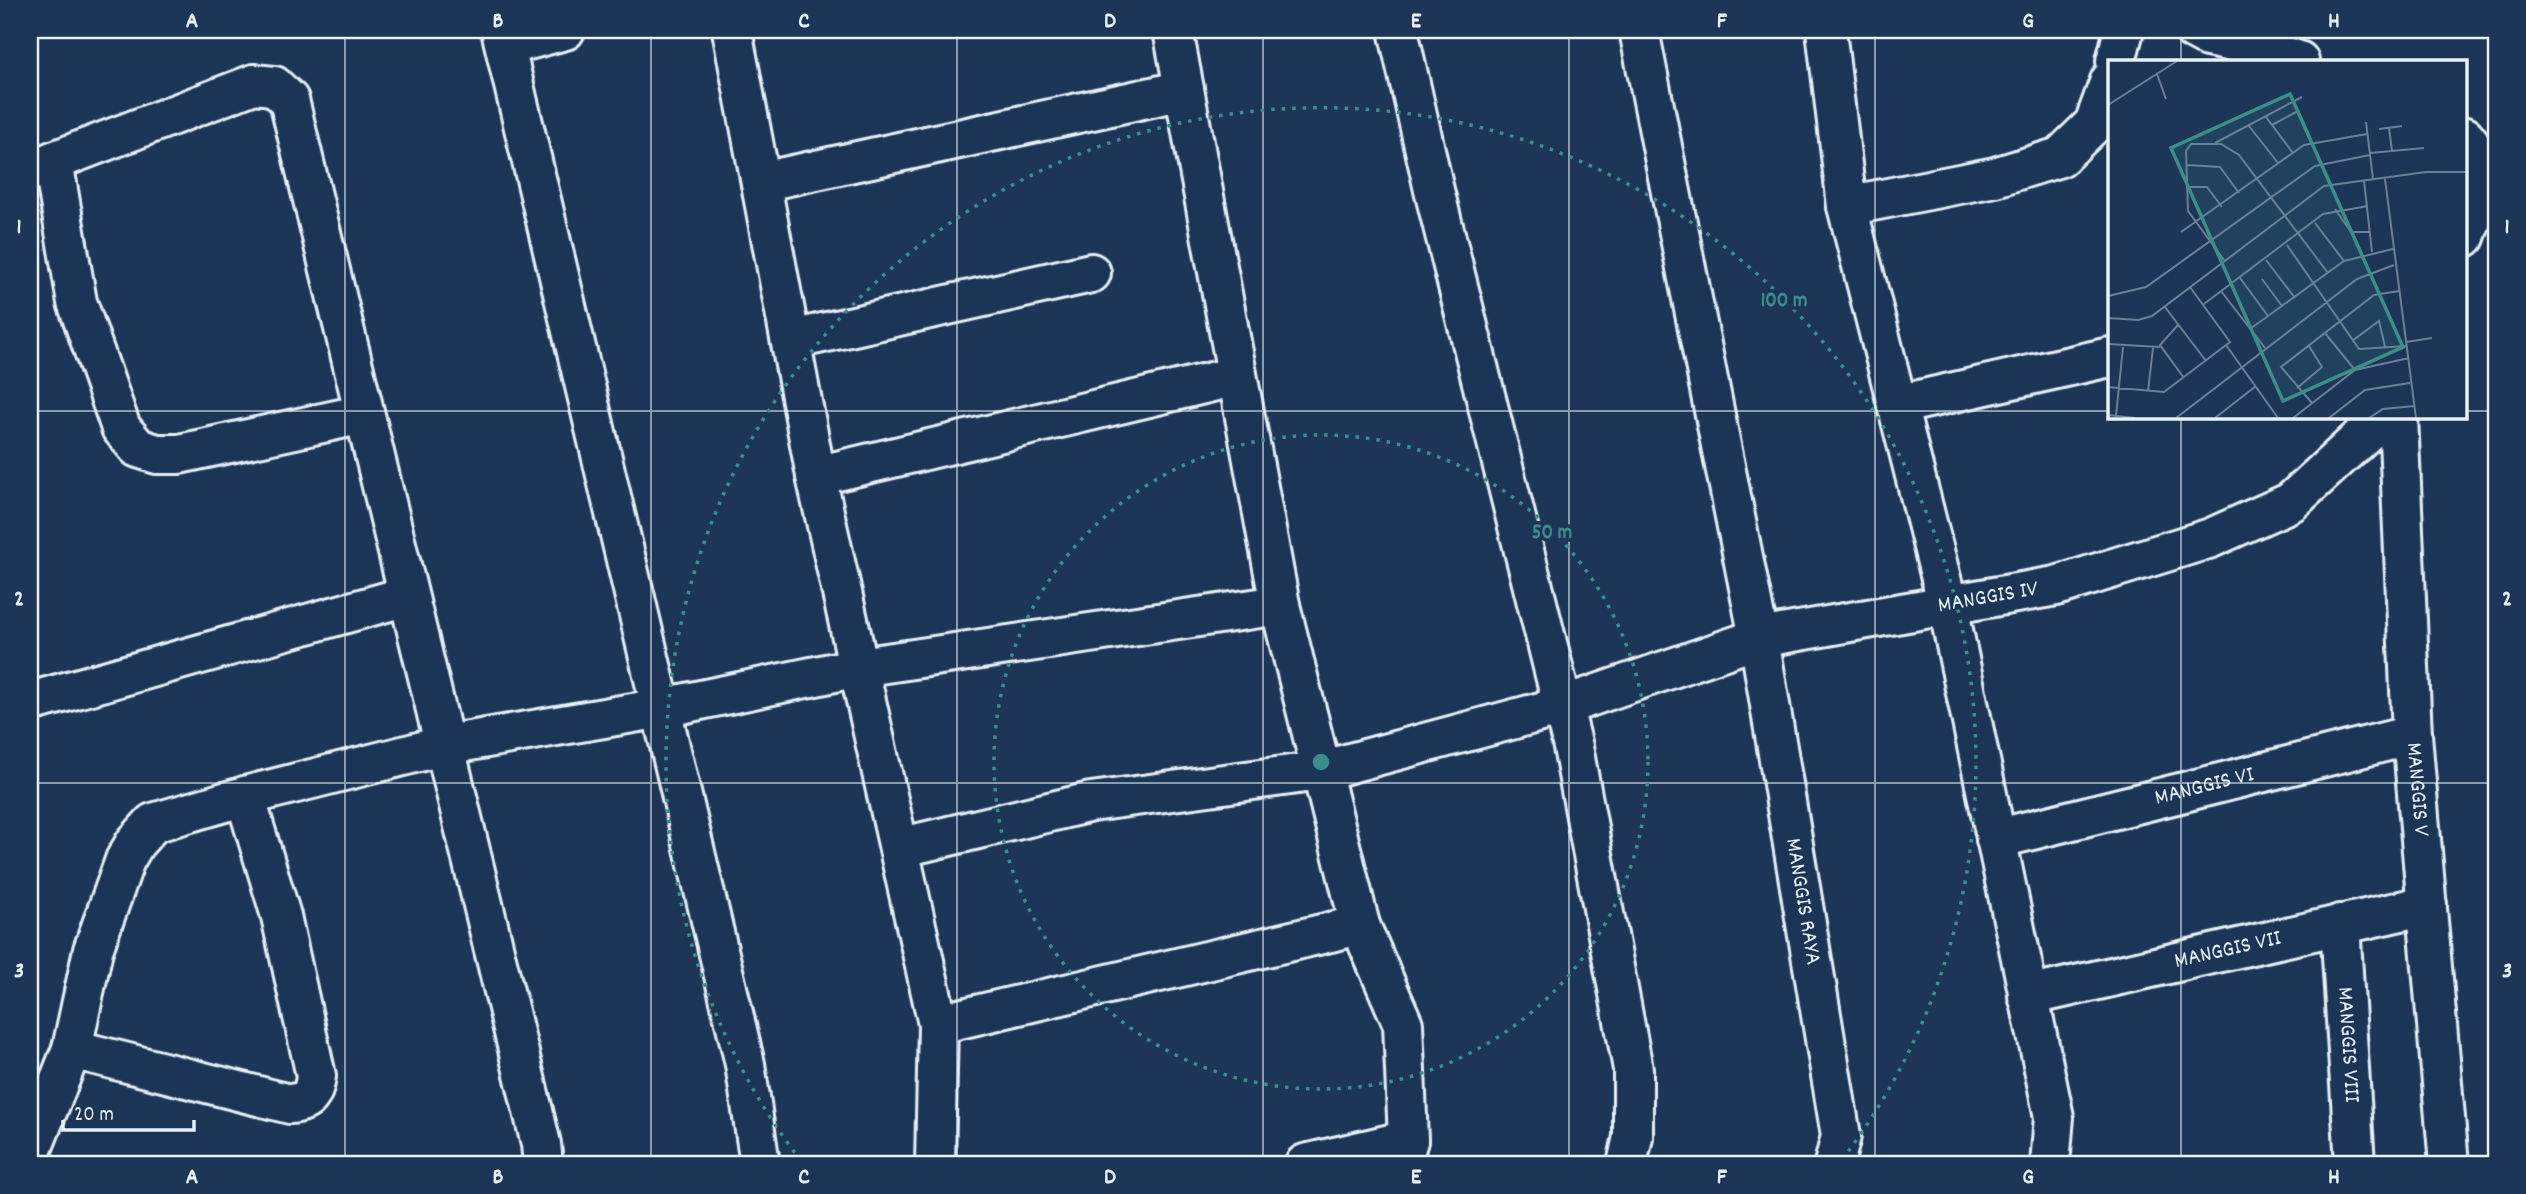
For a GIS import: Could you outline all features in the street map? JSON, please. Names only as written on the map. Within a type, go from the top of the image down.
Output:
[{"type":"street","points":[[565,30],[504,38],[745,1064],[760,1164]]},
{"type":"street","points":[[732,30],[816,476],[938,1024],[935,1164]]},
{"type":"street","points":[[1173,30],[1280,605],[1360,925],[1403,1024],[1405,1152],[1305,1164]]},
{"type":"street","points":[[1398,30],[1434,190],[1573,747],[1633,1069],[1633,1136],[1627,1164]]},
{"type":"street","name":"MANGGIS RAYA","points":[[1639,30],[1759,638],[1841,1136],[1834,1164]]},
{"type":"street","points":[[1826,30],[1847,206],[1948,606],[2054,1117],[2050,1164]]},
{"type":"street","points":[[2116,60],[2124,30]]},
{"type":"street","points":[[2194,30],[2207,37],[2266,49],[2297,60]]},
{"type":"street","points":[[364,414],[179,454],[157,454],[138,448],[121,428],[77,302],[41,166],[254,84],[274,86],[289,100],[364,414],[407,596],[446,745],[541,1144],[543,1164]]},
{"type":"street","points":[[1847,206],[1995,177],[2060,157],[2094,124],[2108,84]]},
{"type":"street","points":[[761,182],[1184,90]]},
{"type":"street","points":[[2466,139],[2478,153],[2484,184],[2466,234]]},
{"type":"street","points":[[791,340],[1091,273]]},
{"type":"street","points":[[1897,405],[2108,357]]},
{"type":"street","points":[[816,476],[1237,376]]},
{"type":"street","name":"MANGGIS IV","points":[[899,848],[1091,802],[1320,771],[1563,706],[1759,638],[2056,586],[2211,538],[2291,502],[2368,431],[2375,418]]},
{"type":"street","name":"MANGGIS V","points":[[2398,418],[2412,735],[2449,1164]]},
{"type":"street","points":[[30,702],[407,596]]},
{"type":"street","points":[[30,1154],[72,1049],[93,950],[125,860],[135,843],[153,823],[245,796],[446,745],[662,708],[859,667],[1280,605]]},
{"type":"street","name":"MANGGIS VI","points":[[1996,839],[2412,735]]},
{"type":"street","points":[[72,1049],[290,1104],[302,1103],[312,1095],[316,1076],[281,916],[245,796]]},
{"type":"street","name":"MANGGIS VII","points":[[2028,996],[2427,905]]},
{"type":"street","points":[[938,1024],[1360,925]]},
{"type":"street","name":"MANGGIS VIII","points":[[2340,925],[2355,1164]]}]
